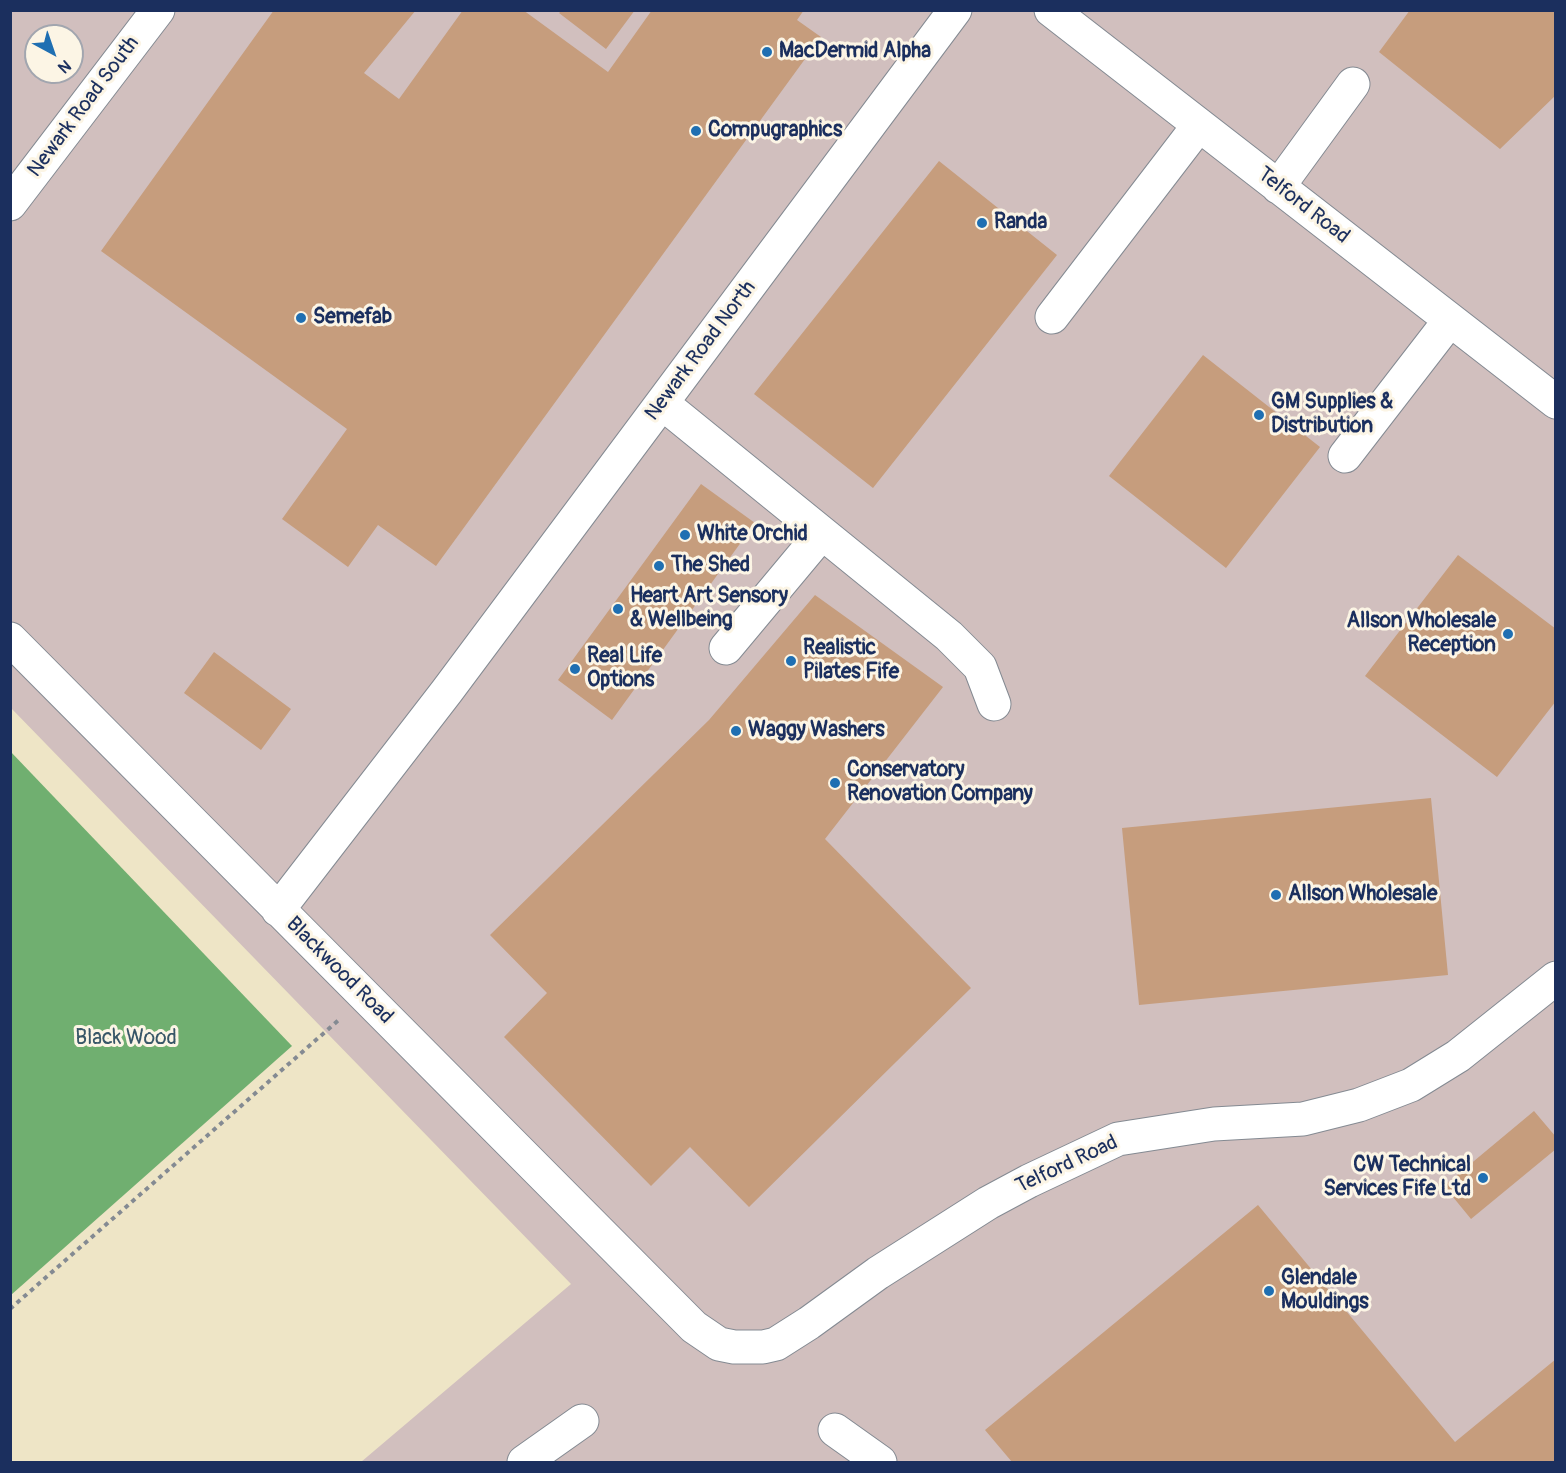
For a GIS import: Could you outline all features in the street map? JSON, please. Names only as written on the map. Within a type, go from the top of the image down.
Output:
[{"type":"street","name":"Newark Road North","points":[[278,910],[447,691],[955,10]]},
{"type":"street","name":"Telford Road","points":[[1051,10],[1556,402]]},
{"type":"street","name":"Newark Road South","points":[[10,204],[151,13]]},
{"type":"street","points":[[1278,187],[1353,84]]},
{"type":"street","points":[[1052,318],[1199,125]]},
{"type":"street","points":[[1345,456],[1449,320]]},
{"type":"street","points":[[662,403],[949,636],[980,667],[994,704]]},
{"type":"street","points":[[726,648],[822,533]]},
{"type":"street","name":"Blackwood Road","points":[[10,639],[364,997],[670,1301]]},
{"type":"street","name":"Telford Road","points":[[670,1301],[694,1327],[719,1344],[749,1348],[776,1344],[818,1317],[878,1273],[988,1203],[1108,1143],[1118,1139],[1214,1124],[1303,1119],[1359,1105],[1411,1085],[1458,1056],[1556,978]]},
{"type":"street","points":[[524,1462],[582,1421]]},
{"type":"street","points":[[836,1430],[880,1462]]},
{"type":"path","points":[[10,1309],[364,997]]},
{"type":"shaded area","points":[[11,11],[1555,11],[1555,1462],[361,1462],[571,1284],[11,708]]},
{"type":"green space","name":"Black Wood","points":[[10,751],[292,1046],[11,1295],[10,1295]]},
{"type":"building","points":[[274,10],[416,10],[364,73],[399,99],[463,10],[523,10],[608,72],[652,10],[804,10],[797,20],[821,37],[436,566],[378,525],[348,567],[282,519],[347,429],[101,251]]},
{"type":"building","points":[[562,10],[635,10],[606,49],[559,13]]},
{"type":"building","points":[[1410,10],[1556,10],[1556,95],[1500,149],[1379,52]]},
{"type":"building","points":[[939,161],[1057,255],[873,488],[754,394]]},
{"type":"building","points":[[1203,355],[1320,447],[1226,568],[1109,476]]},
{"type":"building","points":[[701,484],[755,523],[612,720],[558,680]]},
{"type":"building","points":[[1458,555],[1556,629],[1556,701],[1497,777],[1365,676]]},
{"type":"building","points":[[815,595],[943,687],[825,839],[971,988],[749,1207],[690,1147],[651,1186],[504,1037],[547,993],[490,935],[709,720]]},
{"type":"building","points":[[214,652],[291,709],[261,750],[184,693]]},
{"type":"building","points":[[1431,798],[1448,975],[1139,1005],[1122,828]]},
{"type":"building","points":[[1534,1111],[1556,1137],[1556,1149],[1471,1219],[1444,1186]]},
{"type":"building","points":[[1258,1205],[1455,1442],[1556,1359],[1556,1462],[1012,1462],[985,1430]]},
{"type":"place","name":"MacDermid Alpha","points":[[767,52]]},
{"type":"place","name":"Compugraphics","points":[[696,131]]},
{"type":"place","name":"Randa","points":[[982,223]]},
{"type":"place","name":"Semefab","points":[[301,318]]},
{"type":"place","name":"GM Supplies & Distribution","points":[[1259,415]]},
{"type":"place","name":"White Orchid","points":[[685,535]]},
{"type":"place","name":"The Shed","points":[[659,566]]},
{"type":"place","name":"Heart Art Sensory & Wellbeing","points":[[618,609]]},
{"type":"place","name":"Allson Wholesale Reception","points":[[1508,634]]},
{"type":"place","name":"Realistic Pilates Fife","points":[[791,661]]},
{"type":"place","name":"Real Life Options","points":[[575,669]]},
{"type":"place","name":"Waggy Washers","points":[[736,731]]},
{"type":"place","name":"Conservatory Renovation Company","points":[[835,783]]},
{"type":"place","name":"Allson Wholesale","points":[[1276,895]]},
{"type":"place","name":"CW Technical Services Fife Ltd","points":[[1483,1178]]},
{"type":"place","name":"Glendale Mouldings","points":[[1269,1291]]}]
